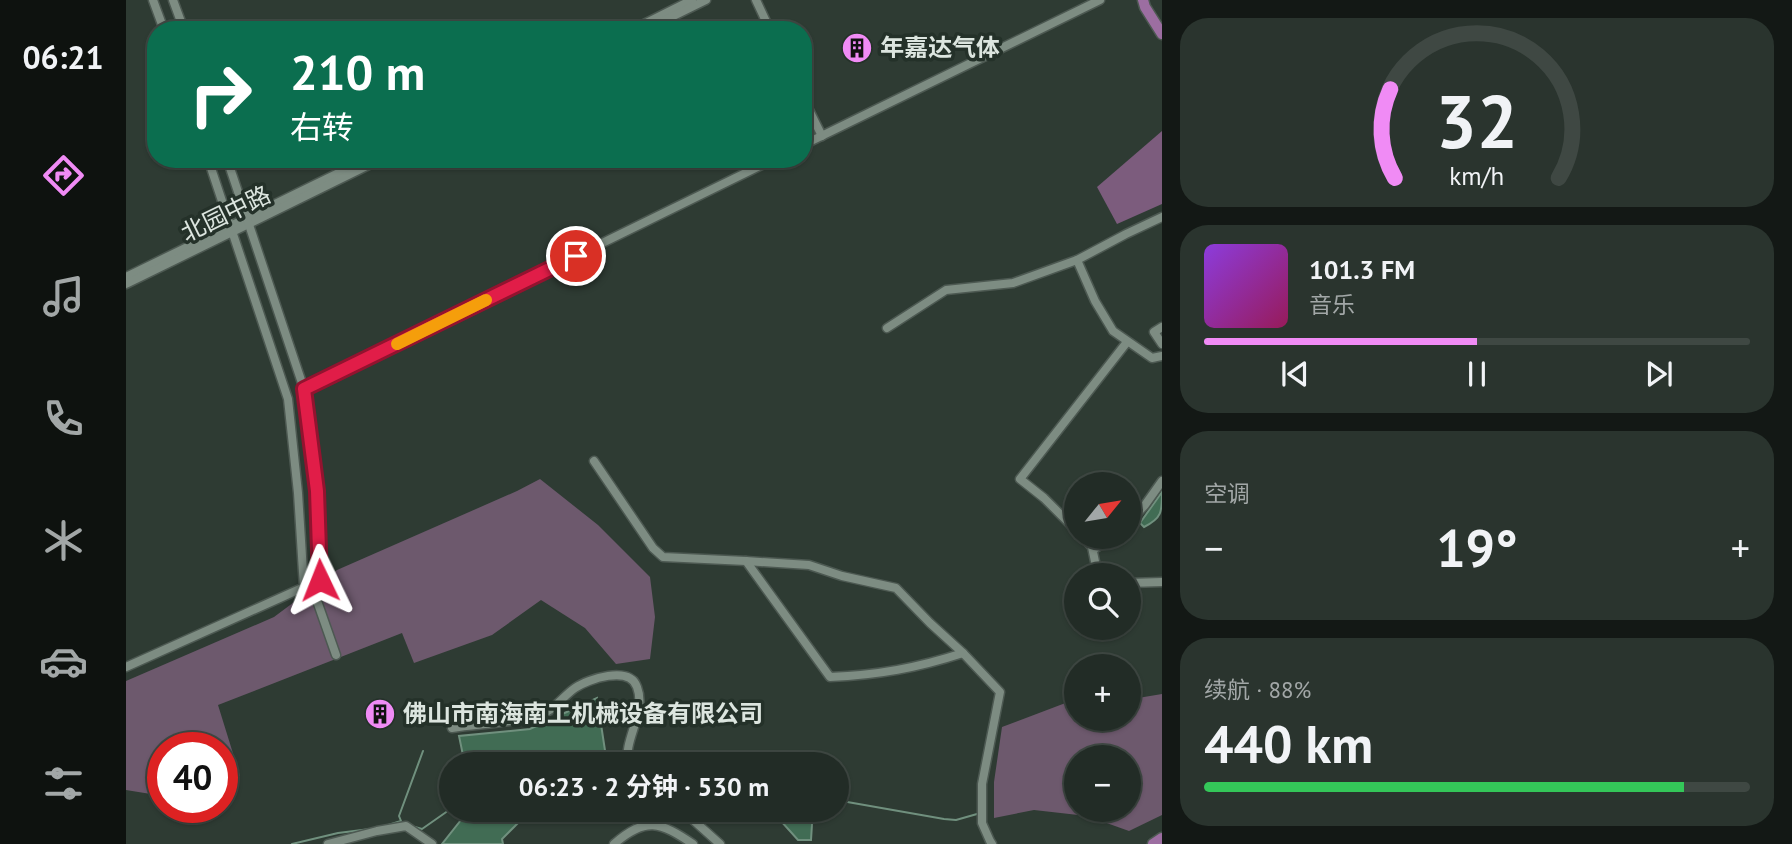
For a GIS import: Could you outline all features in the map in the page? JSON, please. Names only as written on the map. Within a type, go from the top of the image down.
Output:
[{"type":"main road","points":[[1143,0],[1162,34]]},
{"type":"main road","points":[[1153,844],[1162,838]]},
{"type":"street","points":[[153,0],[161,21]]},
{"type":"street","points":[[173,0],[181,21]]},
{"type":"street","points":[[650,21],[692,0]]},
{"type":"street","points":[[664,21],[706,0]]},
{"type":"street","points":[[756,0],[766,21]]},
{"type":"street","points":[[812,141],[1100,0]]},
{"type":"street","points":[[812,115],[822,136]]},
{"type":"street","points":[[211,168],[288,399],[298,492],[304,588],[316,598],[336,655]]},
{"type":"street","points":[[126,667],[320,580],[317,491],[304,389],[230,168]]},
{"type":"street","name":"北园中路","points":[[248,221],[350,168]]},
{"type":"street","name":"北园中路","points":[[126,277],[362,168]]},
{"type":"street","points":[[304,389],[756,168]]},
{"type":"street","points":[[887,328],[946,290],[1013,283],[1077,260],[1162,217]]},
{"type":"street","name":"北园中路","points":[[126,284],[231,229]]},
{"type":"street","points":[[1077,260],[1095,302],[1112,331],[1152,358],[1162,356]]},
{"type":"street","points":[[1162,327],[1154,332],[1162,344]]},
{"type":"street","points":[[1064,518],[1020,479],[1127,342]]},
{"type":"street","points":[[594,461],[653,548],[663,556],[809,565],[842,576],[896,588],[1000,692],[982,784],[982,823],[992,844]]},
{"type":"street","points":[[1141,509],[1162,481]]},
{"type":"street","points":[[1093,550],[1096,563]]},
{"type":"street","points":[[747,561],[830,677],[901,670],[962,653]]},
{"type":"street","points":[[1141,583],[1162,582]]},
{"type":"street","points":[[452,727],[540,716],[588,681],[619,674],[630,678],[637,685],[640,707],[629,752]]},
{"type":"street","points":[[695,822],[720,844]]},
{"type":"street","points":[[614,844],[629,831],[652,824],[674,831],[693,844]]},
{"type":"street","points":[[328,844],[406,826],[432,844]]},
{"type":"shaded area","points":[[1162,131],[1162,204],[1117,224],[1097,187]]},
{"type":"shaded area","points":[[540,479],[598,525],[650,577],[655,617],[650,659],[616,664],[585,628],[541,600],[492,635],[414,663],[402,633],[218,705],[226,732],[147,732],[147,793],[126,790],[126,681],[274,617],[337,570]]},
{"type":"shaded area","points":[[1162,492],[1160,514],[1144,527],[1141,522]]},
{"type":"shaded area","points":[[1162,694],[1162,815],[1129,831],[1104,822],[1141,822],[1141,745],[1064,745],[1064,813],[1034,810],[994,818],[994,782],[1002,727],[1064,704],[1064,731],[1141,731],[1141,698]]},
{"type":"shaded area","points":[[597,698],[605,752],[462,752],[459,736],[530,729]]},
{"type":"shaded area","points":[[459,822],[519,822],[502,839],[503,844],[442,844]]},
{"type":"shaded area","points":[[782,822],[811,822],[811,840],[798,840]]},
{"type":"waterway","points":[[385,826],[401,821],[399,816],[423,751]]},
{"type":"waterway","points":[[849,802],[944,819],[956,820],[977,814]]},
{"type":"waterway","points":[[415,827],[422,829],[439,817]]},
{"type":"waterway","points":[[292,844],[338,833],[370,829]]},
{"type":"slow traffic","points":[[397,344],[486,300]]},
{"type":"place","name":"年嘉达气体","points":[[857,48]]},
{"type":"place","name":"佛山市南海南工机械设备有限公司","points":[[380,714]]},
{"type":"route","points":[[320,580],[317,491],[304,389],[576,256]]}]
